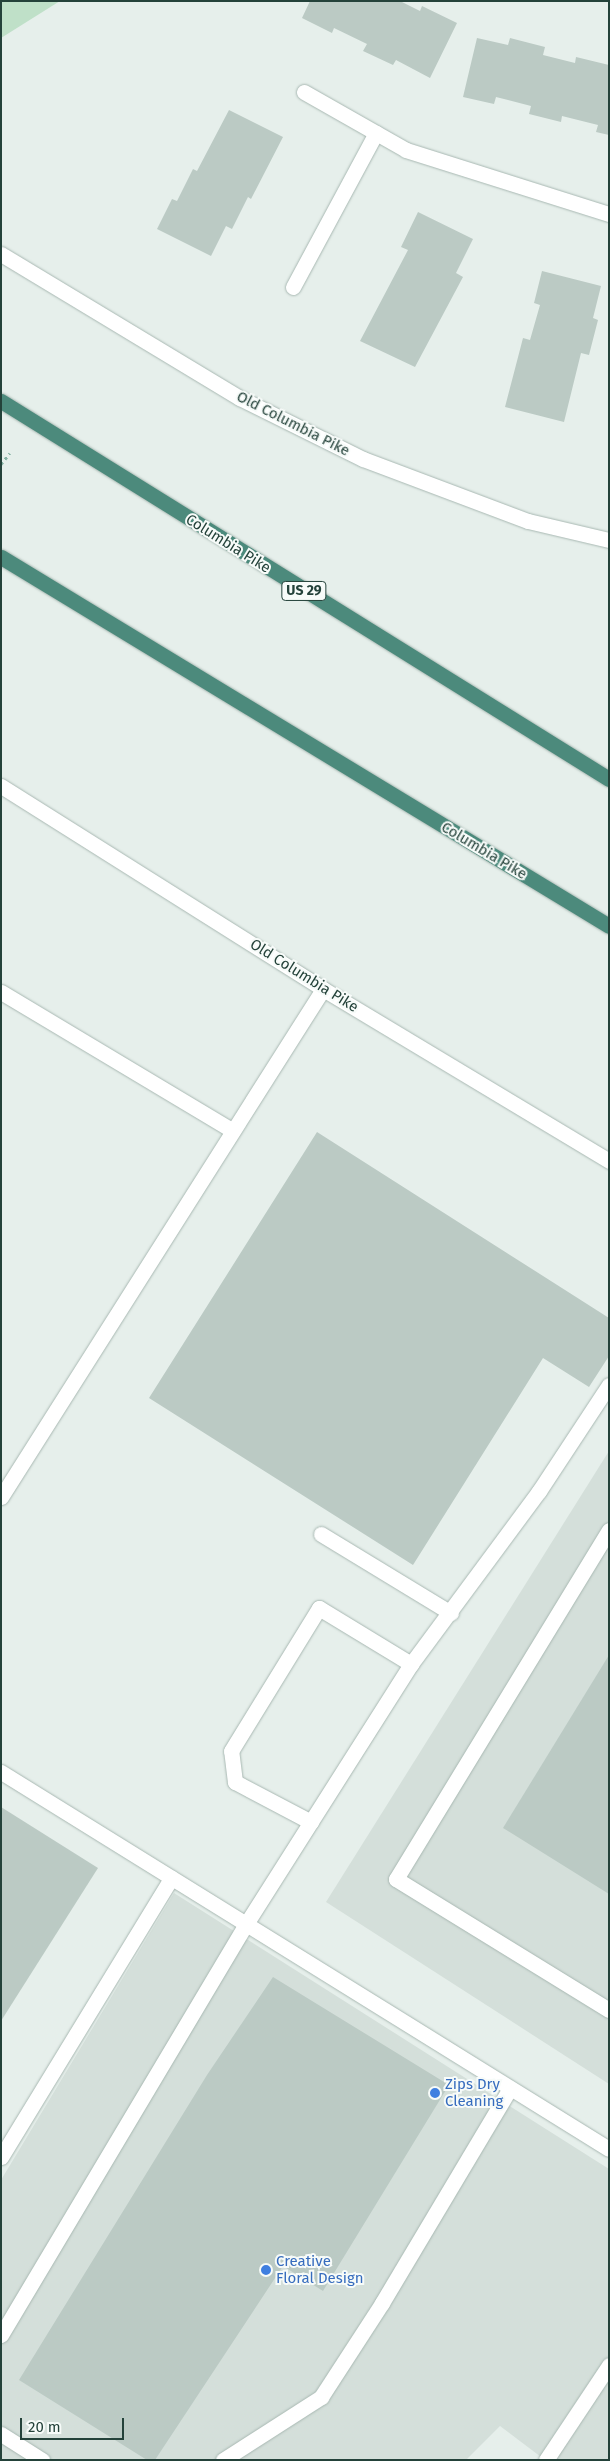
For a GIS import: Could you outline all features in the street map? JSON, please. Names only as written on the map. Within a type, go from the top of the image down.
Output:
[{"type":"highway","name":"Columbia Pike","points":[[1,401],[609,779]]},
{"type":"highway","name":"Columbia Pike","points":[[1,557],[609,926]]},
{"type":"street","points":[[304,92],[406,150],[609,214]]},
{"type":"street","points":[[293,287],[376,133]]},
{"type":"street","name":"Old Columbia Pike","points":[[1,254],[240,398],[363,459],[528,521],[609,540]]},
{"type":"street","name":"Old Columbia Pike","points":[[1,786],[323,989],[609,1161]]},
{"type":"street","points":[[1,1497],[323,989]]},
{"type":"street","points":[[1,992],[233,1131]]},
{"type":"street","points":[[1,2335],[246,1924],[411,1664],[451,1613],[538,1491],[609,1385]]},
{"type":"street","points":[[609,1530],[396,1878],[609,2010]]},
{"type":"street","points":[[321,1534],[451,1613]]},
{"type":"street","points":[[311,1822],[235,1782],[231,1751],[319,1608],[411,1664]]},
{"type":"street","points":[[1,1772],[609,2150]]},
{"type":"street","points":[[1,2157],[171,1878]]},
{"type":"street","points":[[223,2460],[321,2397],[382,2303],[510,2088]]},
{"type":"street","points":[[546,2460],[609,2365]]},
{"type":"street","points":[[1,2434],[42,2460]]},
{"type":"path","points":[[1,464],[10,453]]},
{"type":"shaded area","points":[[609,1451],[609,2084],[326,1902]]},
{"type":"shaded area","points":[[174,1893],[609,2169],[609,2460],[545,2460],[500,2426],[466,2460],[1,2460],[1,2180]]},
{"type":"green space","points":[[1,1],[60,1],[1,38]]},
{"type":"building","points":[[310,1],[400,1],[420,11],[422,6],[457,23],[430,78],[396,60],[393,65],[363,51],[367,44],[334,28],[332,33],[302,18]]},
{"type":"building","points":[[477,38],[508,45],[510,38],[545,47],[543,55],[575,63],[576,57],[609,65],[609,135],[596,132],[598,125],[562,116],[561,122],[529,114],[531,106],[496,97],[494,104],[463,97]]},
{"type":"building","points":[[229,110],[283,137],[251,199],[248,197],[232,229],[226,226],[211,256],[157,229],[172,199],[177,201],[193,169],[197,171]]},
{"type":"building","points":[[418,212],[473,239],[456,273],[463,277],[415,367],[360,341],[408,250],[401,247]]},
{"type":"building","points":[[542,271],[601,286],[593,318],[598,320],[589,355],[581,353],[564,422],[505,407],[523,338],[530,340],[540,305],[534,303]]},
{"type":"building","points":[[317,1132],[609,1318],[609,1356],[589,1387],[543,1358],[413,1565],[149,1398]]},
{"type":"building","points":[[609,1655],[609,1894],[503,1828]]},
{"type":"building","points":[[1,1807],[98,1868],[1,2021]]},
{"type":"building","points":[[273,1977],[449,2085],[323,2291],[283,2266],[155,2460],[147,2460],[19,2380],[207,2075]]},
{"type":"place","name":"Zips Dry Cleaning","points":[[435,2093]]},
{"type":"place","name":"Creative Floral Design","points":[[266,2270]]}]
